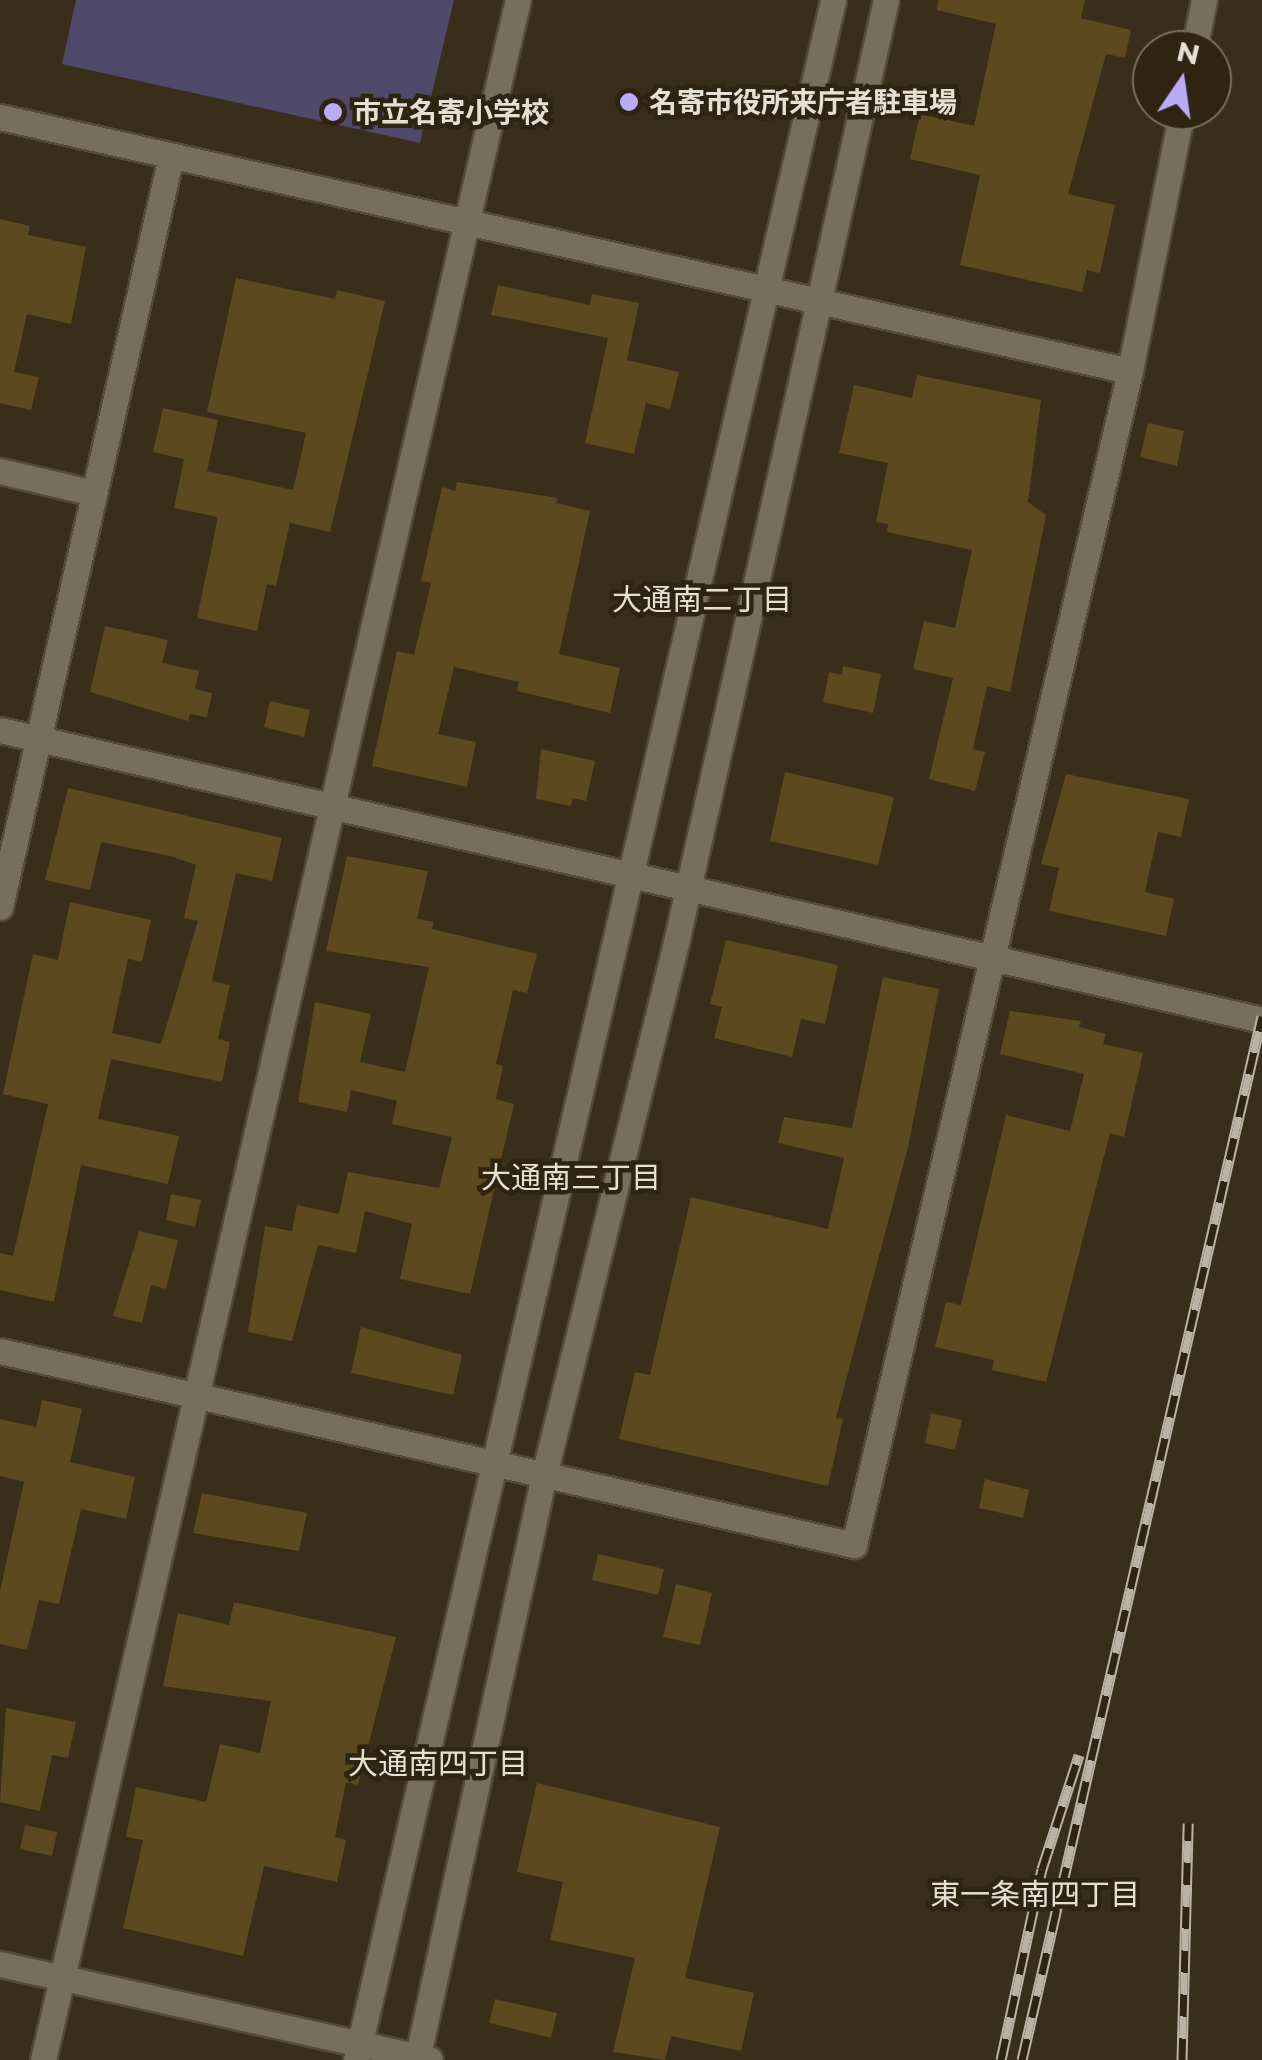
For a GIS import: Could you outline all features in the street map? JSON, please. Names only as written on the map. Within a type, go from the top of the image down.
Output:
[{"type":"street","points":[[42,2060],[518,0]]},
{"type":"street","points":[[358,2052],[833,0]]},
{"type":"street","points":[[0,1964],[358,2052],[422,2059],[544,1475],[687,892],[886,0]]},
{"type":"street","points":[[1198,30],[1204,0]]},
{"type":"street","points":[[0,117],[816,304],[1130,370]]},
{"type":"street","points":[[0,1351],[854,1545],[1130,370],[1178,130]]},
{"type":"street","points":[[0,906],[171,156]]},
{"type":"street","points":[[0,471],[94,493]]},
{"type":"street","points":[[0,730],[687,892],[1262,1020]]},
{"type":"shaded area","name":"市立名寄小学校","points":[[76,0],[454,0],[420,143],[62,64]]},
{"type":"building","points":[[938,0],[1085,0],[1081,18],[1131,30],[1125,58],[1106,54],[1068,194],[1115,205],[1100,273],[1087,270],[1082,292],[960,265],[980,175],[910,159],[920,114],[974,126],[996,24],[937,10]]},
{"type":"building","points":[[0,219],[30,226],[28,235],[86,247],[71,324],[27,314],[14,372],[39,377],[31,410],[0,403]]},
{"type":"building","points":[[236,278],[335,299],[337,290],[385,301],[330,532],[290,523],[276,586],[267,584],[257,631],[197,618],[218,517],[174,508],[184,459],[153,452],[163,408],[218,420],[207,471],[293,490],[306,433],[207,412]]},
{"type":"building","points":[[498,285],[590,305],[592,294],[639,303],[627,360],[679,372],[670,409],[646,403],[634,454],[585,443],[608,338],[491,315]]},
{"type":"building","points":[[917,375],[1041,400],[1028,502],[1046,515],[1010,692],[987,686],[973,749],[985,752],[975,791],[929,779],[953,678],[913,669],[924,621],[955,628],[972,550],[887,532],[888,524],[876,522],[888,463],[839,453],[854,385],[912,398]]},
{"type":"building","points":[[1148,423],[1184,431],[1177,466],[1140,457]]},
{"type":"building","points":[[457,482],[558,498],[556,503],[590,511],[559,654],[620,668],[610,713],[517,691],[519,682],[454,667],[438,734],[476,742],[467,787],[372,766],[397,651],[414,655],[431,583],[421,581],[442,487],[455,491]]},
{"type":"building","points":[[105,626],[168,640],[162,663],[199,671],[195,689],[212,693],[207,717],[190,714],[188,721],[90,692]]},
{"type":"building","points":[[843,666],[881,674],[873,713],[823,702],[829,672],[842,675]]},
{"type":"building","points":[[270,701],[310,710],[304,737],[264,727]]},
{"type":"building","points":[[541,749],[595,761],[586,801],[573,798],[571,806],[536,799]]},
{"type":"building","points":[[785,772],[894,797],[878,865],[770,841]]},
{"type":"building","points":[[1066,774],[1189,799],[1181,837],[1158,832],[1145,892],[1174,899],[1166,936],[1049,911],[1059,868],[1041,864]]},
{"type":"building","points":[[68,788],[282,838],[272,881],[236,873],[212,981],[230,985],[218,1039],[230,1042],[222,1082],[111,1059],[98,1119],[179,1136],[168,1184],[81,1165],[54,1302],[0,1290],[0,1253],[13,1256],[48,1104],[3,1094],[33,954],[58,960],[70,902],[151,920],[142,962],[128,959],[112,1033],[161,1044],[198,921],[184,918],[196,865],[170,856],[101,842],[90,890],[45,880]]},
{"type":"building","points":[[347,856],[428,871],[417,919],[434,922],[432,929],[537,954],[527,993],[513,990],[496,1064],[503,1066],[496,1099],[514,1104],[470,1294],[400,1279],[412,1224],[365,1211],[356,1253],[318,1245],[292,1341],[248,1332],[265,1226],[292,1231],[297,1205],[339,1214],[348,1172],[439,1188],[452,1137],[392,1124],[397,1101],[351,1090],[347,1112],[298,1102],[315,1002],[371,1014],[360,1062],[405,1072],[429,967],[326,951]]},
{"type":"building","points":[[726,940],[838,965],[825,1024],[801,1019],[792,1057],[714,1038],[722,1007],[710,1004]]},
{"type":"building","points":[[883,977],[939,989],[909,1143],[836,1418],[843,1419],[828,1486],[619,1439],[635,1372],[650,1375],[691,1197],[828,1229],[844,1158],[778,1143],[784,1117],[852,1128]]},
{"type":"building","points":[[1010,1011],[1081,1021],[1079,1027],[1106,1034],[1103,1044],[1143,1053],[1124,1137],[1110,1133],[1046,1382],[992,1370],[994,1360],[935,1347],[946,1302],[961,1305],[1006,1115],[1070,1131],[1084,1074],[1000,1054]]},
{"type":"building","points":[[171,1194],[201,1200],[195,1227],[166,1220]]},
{"type":"building","points":[[139,1231],[178,1240],[166,1289],[151,1285],[142,1323],[113,1316]]},
{"type":"building","points":[[361,1327],[462,1355],[453,1395],[351,1373]]},
{"type":"building","points":[[42,1400],[82,1409],[70,1462],[135,1477],[126,1519],[81,1509],[59,1604],[39,1600],[27,1650],[0,1644],[0,1591],[24,1482],[0,1476],[0,1419],[36,1427]]},
{"type":"building","points":[[931,1413],[962,1420],[955,1450],[925,1443]]},
{"type":"building","points":[[985,1479],[1029,1490],[1023,1518],[979,1508]]},
{"type":"building","points":[[202,1493],[307,1513],[299,1551],[193,1533]]},
{"type":"building","points":[[598,1554],[664,1569],[658,1595],[592,1580]]},
{"type":"building","points":[[676,1584],[712,1593],[700,1645],[663,1637]]},
{"type":"building","points":[[234,1602],[396,1637],[358,1785],[346,1782],[335,1837],[346,1840],[337,1882],[264,1866],[243,1956],[123,1928],[143,1840],[126,1837],[136,1787],[206,1802],[220,1744],[260,1753],[271,1701],[163,1686],[178,1613],[229,1625]]},
{"type":"building","points":[[6,1708],[76,1722],[68,1758],[52,1755],[40,1811],[0,1802]]},
{"type":"building","points":[[537,1783],[720,1827],[685,1978],[754,1993],[741,2051],[671,2036],[665,2060],[613,2052],[635,1958],[550,1940],[563,1882],[517,1872]]},
{"type":"building","points":[[25,1825],[57,1832],[52,1856],[20,1849]]},
{"type":"building","points":[[495,1999],[557,2013],[551,2038],[489,2023]]},
{"type":"railway","points":[[1022,2060],[1262,1016]]},
{"type":"railway","points":[[1001,2060],[1042,1869],[1079,1755]]},
{"type":"railway","points":[[1182,2060],[1188,1823]]},
{"type":"place","name":"名寄市役所来庁者駐車場","points":[[629,102]]},
{"type":"place","name":"市立名寄小学校","points":[[333,112]]},
{"type":"district","name":"大通南二丁目","points":[[702,600]]},
{"type":"district","name":"大通南三丁目","points":[[571,1178]]},
{"type":"district","name":"大通南四丁目","points":[[438,1764]]},
{"type":"district","name":"東一条南四丁目","points":[[1035,1895]]}]
